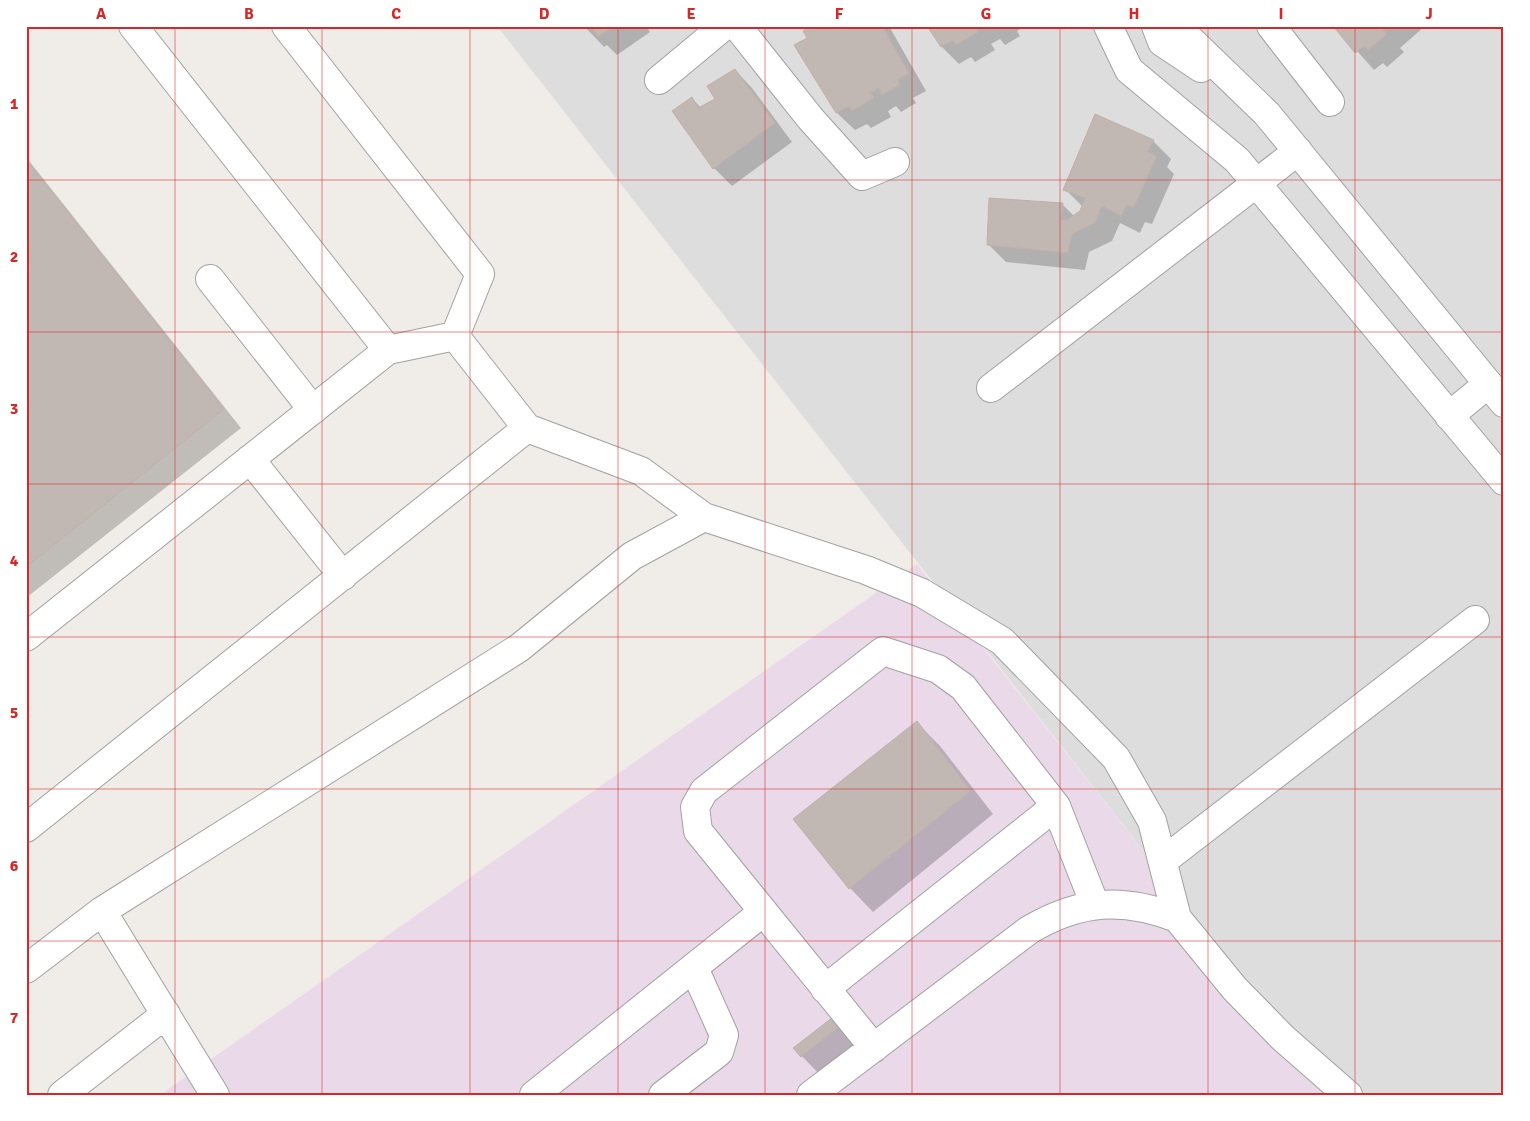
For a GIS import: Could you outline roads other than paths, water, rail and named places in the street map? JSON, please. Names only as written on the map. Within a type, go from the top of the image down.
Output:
[{"type":"street","points":[[133,26],[388,350]]},
{"type":"street","points":[[286,26],[480,274],[456,336]]},
{"type":"street","points":[[659,80],[724,26]]},
{"type":"street","points":[[737,26],[810,118],[862,176],[895,162]]},
{"type":"street","points":[[1108,26],[1129,70],[1237,160],[1504,481]]},
{"type":"street","points":[[1271,26],[1330,102]]},
{"type":"street","points":[[1129,70],[1165,31],[1259,106],[1496,393],[1449,416]]},
{"type":"street","points":[[991,388],[1298,151]]},
{"type":"street","points":[[210,279],[312,410]]},
{"type":"street","points":[[26,637],[388,350],[456,336]]},
{"type":"street","points":[[456,336],[528,428],[641,471],[704,517],[882,576],[922,593],[1002,642],[1116,758],[1152,821],[1177,918],[1235,989],[1284,1038],[1348,1095]]},
{"type":"street","points":[[26,828],[528,428]]},
{"type":"street","points":[[250,459],[343,576]]},
{"type":"street","points":[[26,969],[102,911],[519,648],[632,556],[704,517]]},
{"type":"street","points":[[1163,861],[1475,620]]},
{"type":"street","points":[[874,1048],[698,832],[696,807],[704,791],[883,651],[938,669],[962,687],[1056,806],[1095,905]]},
{"type":"street","points":[[825,989],[1056,806]]},
{"type":"street","points":[[811,1095],[1029,930],[1050,918],[1095,905],[1137,906],[1177,918]]},
{"type":"street","points":[[102,911],[215,1095]]},
{"type":"street","points":[[534,1095],[763,912]]},
{"type":"street","points":[[663,1095],[719,1052],[724,1036],[694,968]]},
{"type":"street","points":[[62,1095],[166,1014]]}]
